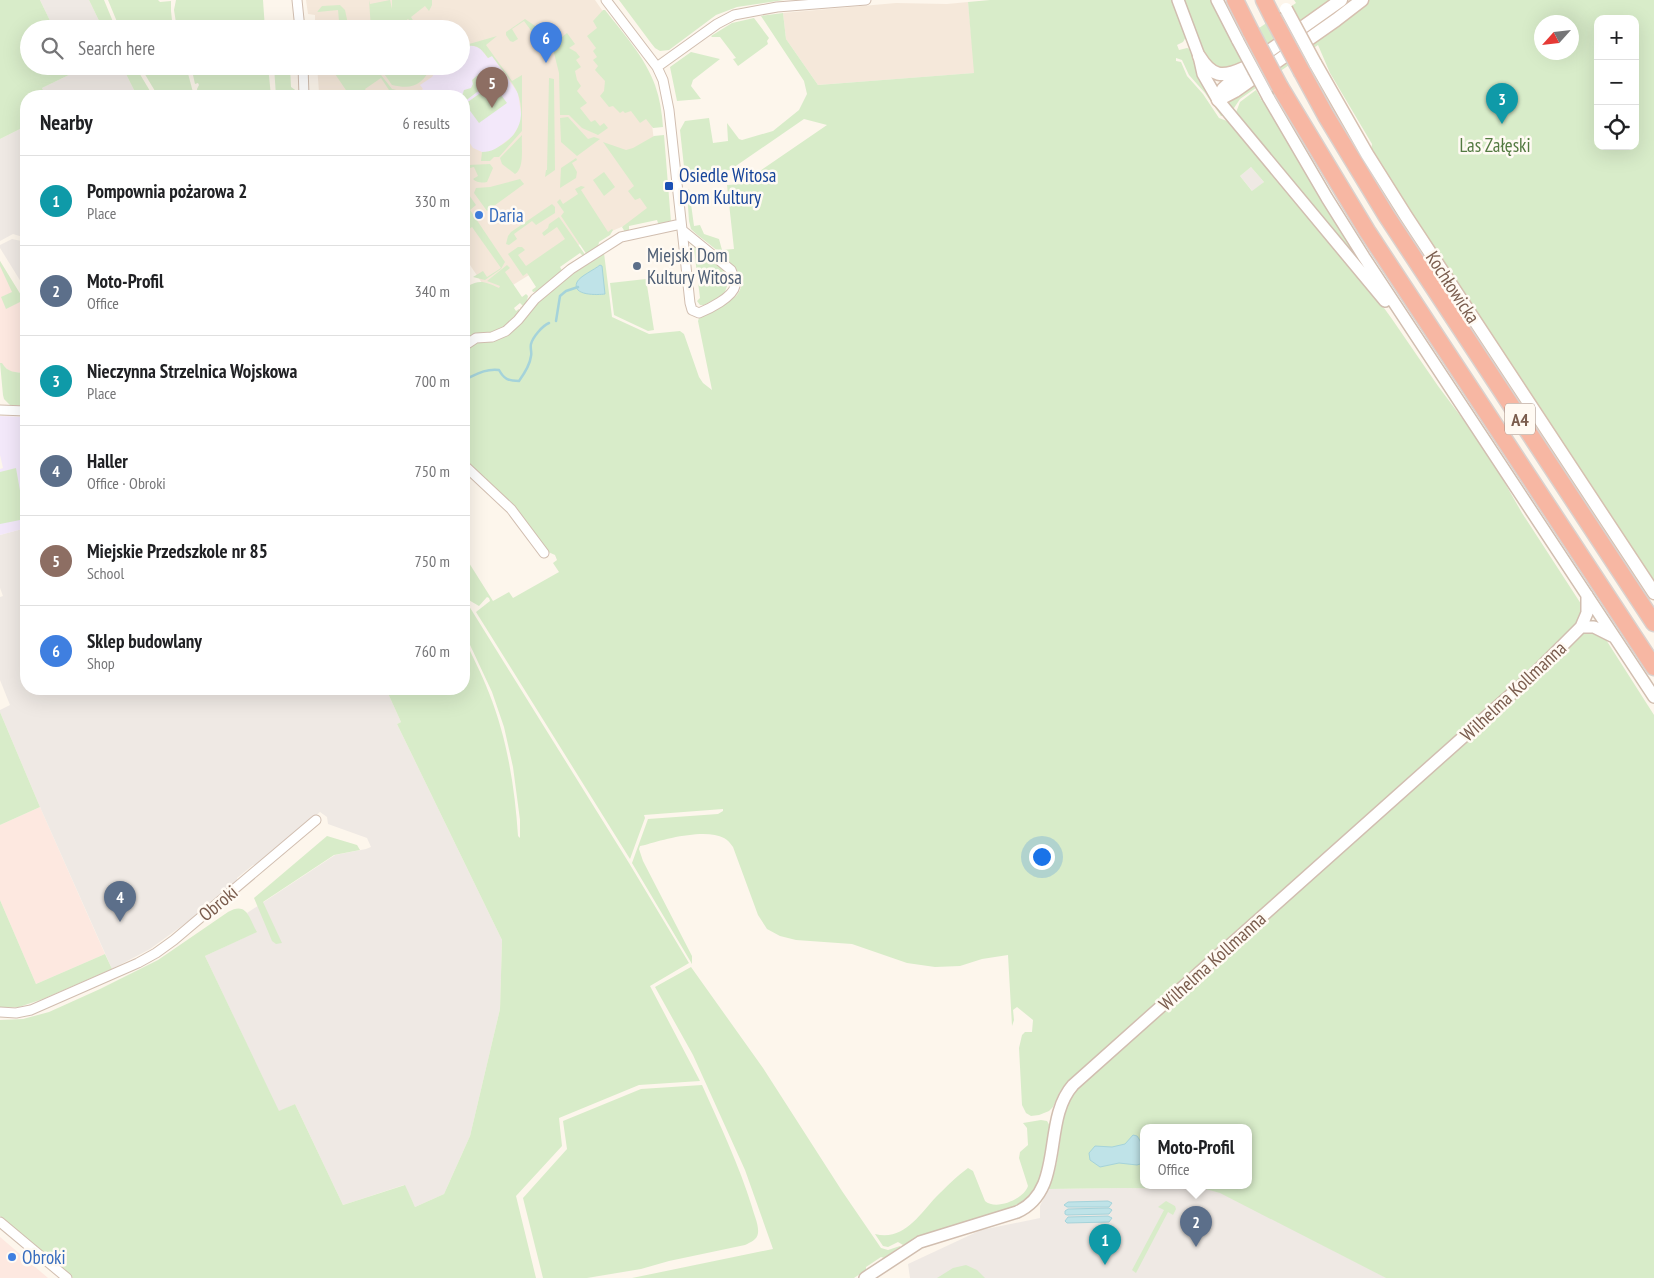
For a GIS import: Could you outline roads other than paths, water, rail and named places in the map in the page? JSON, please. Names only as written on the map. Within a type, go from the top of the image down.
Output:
[{"type":"highway","name":"A4","points":[[1235,0],[1251,32],[1274,92],[1654,666]]},
{"type":"highway","name":"A4","points":[[1264,0],[1280,9],[1351,158],[1391,224],[1654,623]]},
{"type":"main road","points":[[1218,100],[1223,89],[1248,66],[1341,0]]},
{"type":"main road","points":[[1218,100],[1235,91],[1362,0]]},
{"type":"main road","points":[[1200,56],[1210,71],[1221,75],[1233,73],[1248,66]]},
{"type":"main road","name":"Kochłowicka","points":[[1308,68],[1363,146],[1406,216],[1654,592]]},
{"type":"street","points":[[297,0],[299,20]]},
{"type":"street","points":[[470,342],[476,338],[492,337],[506,331],[535,300],[571,270],[621,236],[682,227],[731,270],[736,286],[728,296],[699,313],[692,310],[682,227],[669,110],[662,80],[657,67],[606,0]]},
{"type":"street","points":[[657,67],[716,24],[728,18],[754,10],[814,2],[866,0]]},
{"type":"street","points":[[1178,0],[1200,56],[1203,74],[1218,100],[1422,345]]},
{"type":"street","points":[[1217,0],[1238,41],[1274,92],[1327,198],[1654,697]]},
{"type":"street","points":[[303,75],[304,90]]},
{"type":"street","points":[[0,410],[20,411]]},
{"type":"street","points":[[470,470],[512,509],[544,552]]},
{"type":"street","points":[[1587,595],[1587,613],[1581,627],[1601,629],[1615,638]]},
{"type":"street","name":"Wilhelma Kollmanna","points":[[865,1278],[923,1241],[1014,1213],[1030,1204],[1040,1193],[1045,1181],[1049,1169],[1057,1116],[1063,1100],[1073,1085],[1522,685],[1581,627]]},
{"type":"street","name":"Obroki","points":[[0,1012],[16,1013],[31,1010],[156,953],[174,940],[316,820]]},
{"type":"street","points":[[0,1222],[67,1278]]},
{"type":"water","points":[[600,265],[602,266],[605,294],[586,294],[578,290],[576,287],[577,282]]},
{"type":"water","points":[[1133,1135],[1137,1136],[1140,1141],[1140,1164],[1119,1163],[1100,1167],[1090,1160],[1089,1153],[1095,1146],[1112,1147],[1125,1144]]},
{"type":"water","points":[[1108,1201],[1112,1203],[1109,1207],[1067,1207],[1064,1205],[1068,1202]]},
{"type":"water","points":[[1109,1208],[1112,1210],[1109,1214],[1065,1214],[1065,1211],[1068,1209]]},
{"type":"water","points":[[1108,1216],[1112,1218],[1109,1222],[1067,1223],[1065,1221],[1068,1217]]},
{"type":"waterway","points":[[556,321],[560,296],[566,291],[578,287]]},
{"type":"waterway","points":[[470,377],[481,372],[499,370],[507,379],[519,381],[529,363],[532,341],[541,329],[549,323]]},
{"type":"place","name":"Sklep budowlany","points":[[546,63]]},
{"type":"place","name":"Miejskie Przedszkole nr 85","points":[[492,108]]},
{"type":"place","name":"Nieczynna Strzelnica Wojskowa","points":[[1502,124]]},
{"type":"place","name":"Osiedle Witosa Dom Kultury","points":[[669,186]]},
{"type":"place","name":"Daria","points":[[479,215]]},
{"type":"place","name":"Miejski Dom Kultury Witosa","points":[[637,266]]},
{"type":"place","name":"Haller","points":[[120,922]]},
{"type":"place","name":"Moto-Profil","points":[[1196,1247]]},
{"type":"place","name":"Obroki","points":[[12,1257]]},
{"type":"place","name":"Pompownia pożarowa 2","points":[[1105,1265]]},
{"type":"park label","name":"Las Załęski","points":[[1495,145]]}]
